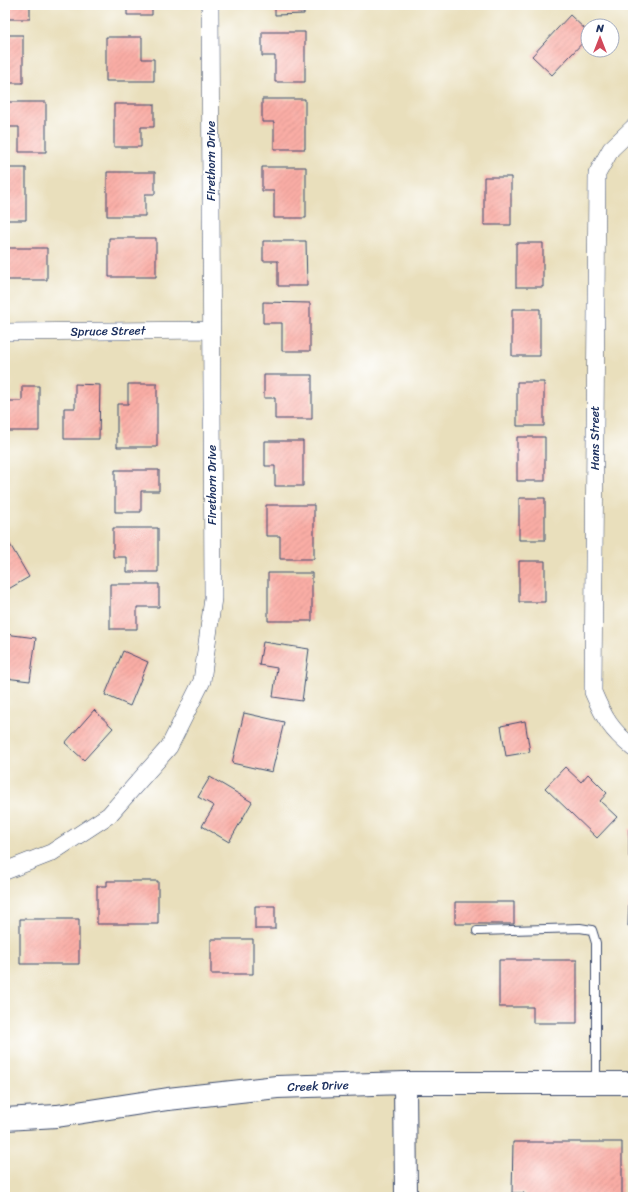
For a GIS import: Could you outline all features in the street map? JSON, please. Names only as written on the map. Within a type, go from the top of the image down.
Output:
[{"type":"street","name":"Firethorn Drive","points":[[5,871],[51,853],[109,815],[169,747],[202,681],[213,598],[210,5]]},
{"type":"street","name":"Hans Street","points":[[633,128],[610,149],[597,174],[593,692],[602,713],[616,733],[633,748]]},
{"type":"street","name":"Spruce Street","points":[[5,332],[211,330]]},
{"type":"street","name":"Creek Drive","points":[[5,1119],[57,1116],[168,1099],[277,1087],[406,1083],[633,1083]]},
{"type":"street","points":[[406,1083],[406,1197]]},
{"type":"lane","points":[[477,931],[580,928],[592,930],[596,943],[596,1083]]},
{"type":"building","points":[[5,5],[30,5],[30,19],[5,19]]},
{"type":"building","points":[[127,5],[152,5],[152,15],[127,15]]},
{"type":"building","points":[[275,5],[304,5],[304,14],[275,15]]},
{"type":"building","points":[[570,15],[580,24],[580,45],[552,75],[532,56]]},
{"type":"building","points":[[262,32],[305,32],[305,82],[275,82],[275,56],[262,56]]},
{"type":"building","points":[[5,35],[23,35],[23,83],[5,83]]},
{"type":"building","points":[[106,37],[142,37],[142,59],[154,59],[154,81],[106,81]]},
{"type":"building","points":[[262,99],[305,99],[305,149],[274,149],[274,122],[262,122]]},
{"type":"building","points":[[5,102],[46,102],[46,152],[19,152],[19,127],[5,127]]},
{"type":"building","points":[[114,104],[154,104],[154,127],[141,127],[141,147],[114,147]]},
{"type":"building","points":[[262,167],[306,167],[306,218],[274,218],[274,191],[262,191]]},
{"type":"building","points":[[5,168],[26,168],[26,220],[5,220]]},
{"type":"building","points":[[107,172],[155,172],[155,194],[145,194],[145,216],[107,216]]},
{"type":"building","points":[[484,177],[511,177],[511,225],[484,225]]},
{"type":"building","points":[[109,238],[156,238],[156,277],[109,277]]},
{"type":"building","points":[[263,241],[306,241],[307,286],[278,286],[278,261],[263,261]]},
{"type":"building","points":[[516,243],[543,243],[543,287],[516,287]]},
{"type":"building","points":[[5,248],[47,248],[47,280],[5,280]]},
{"type":"building","points":[[263,302],[310,303],[310,351],[282,351],[282,323],[263,323]]},
{"type":"building","points":[[512,309],[540,309],[540,356],[512,356]]},
{"type":"building","points":[[264,375],[312,375],[312,419],[275,419],[275,398],[264,398]]},
{"type":"building","points":[[517,382],[544,382],[544,426],[517,426]]},
{"type":"building","points":[[75,384],[100,385],[99,439],[64,439],[64,408],[75,408]]},
{"type":"building","points":[[128,384],[157,384],[157,447],[117,447],[117,404],[128,404]]},
{"type":"building","points":[[22,386],[39,386],[39,431],[5,431],[5,401],[22,401]]},
{"type":"building","points":[[517,437],[545,437],[545,481],[517,481]]},
{"type":"building","points":[[265,441],[303,441],[303,486],[275,486],[275,466],[265,466]]},
{"type":"building","points":[[115,470],[159,470],[159,491],[141,491],[141,512],[115,512]]},
{"type":"building","points":[[519,498],[545,498],[545,540],[519,540]]},
{"type":"building","points":[[266,505],[314,505],[314,559],[280,559],[280,536],[266,536]]},
{"type":"building","points":[[113,528],[158,528],[158,572],[127,572],[127,557],[113,557]]},
{"type":"building","points":[[8,541],[29,577],[5,591],[5,543]]},
{"type":"building","points":[[519,561],[545,561],[545,602],[519,602]]},
{"type":"building","points":[[268,573],[312,573],[312,621],[268,621]]},
{"type":"building","points":[[110,584],[159,584],[159,607],[137,607],[137,629],[110,629]]},
{"type":"building","points":[[5,634],[36,638],[30,681],[5,678]]},
{"type":"building","points":[[263,642],[309,649],[302,701],[273,697],[277,668],[259,665]]},
{"type":"building","points":[[123,651],[148,662],[130,706],[105,695]]},
{"type":"building","points":[[94,710],[113,728],[84,760],[65,743]]},
{"type":"building","points":[[244,713],[284,722],[272,772],[232,763]]},
{"type":"building","points":[[525,721],[530,752],[506,756],[501,726]]},
{"type":"building","points":[[565,767],[581,782],[588,774],[607,793],[600,801],[617,817],[597,838],[545,788]]},
{"type":"building","points":[[210,777],[252,802],[229,842],[202,826],[214,806],[198,797]]},
{"type":"building","points":[[629,829],[633,829],[633,857],[629,857]]},
{"type":"building","points":[[107,881],[158,881],[158,924],[97,924],[97,886],[107,886]]},
{"type":"building","points":[[629,898],[633,898],[633,926],[628,926]]},
{"type":"building","points":[[455,902],[514,902],[514,924],[455,924]]},
{"type":"building","points":[[255,906],[275,906],[275,929],[255,929]]},
{"type":"building","points":[[20,919],[79,919],[79,964],[20,964]]},
{"type":"building","points":[[211,939],[253,939],[253,974],[211,974]]},
{"type":"building","points":[[499,960],[577,960],[577,1023],[533,1023],[533,1007],[499,1007]]},
{"type":"building","points":[[513,1142],[622,1142],[622,1197],[524,1197],[524,1193],[512,1193]]}]
